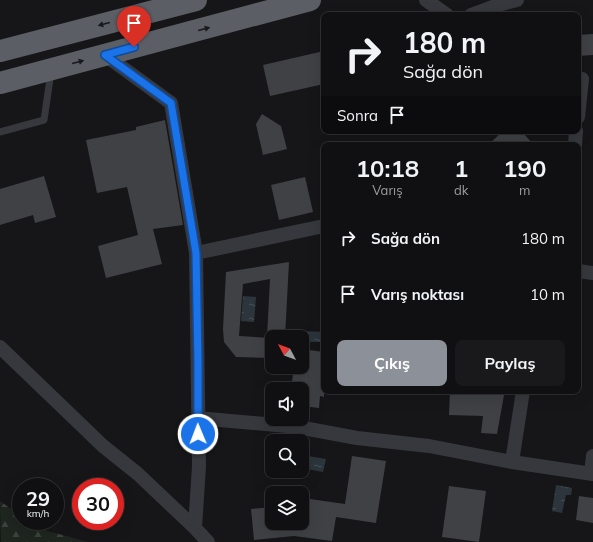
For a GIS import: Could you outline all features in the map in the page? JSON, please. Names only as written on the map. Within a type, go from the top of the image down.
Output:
[{"type":"highway","points":[[0,51],[196,0]]},
{"type":"highway","points":[[0,83],[310,0]]},
{"type":"street","points":[[426,0],[443,12]]},
{"type":"street","points":[[478,12],[498,4],[517,0]]},
{"type":"street","points":[[105,55],[171,103],[196,253],[198,362],[197,418],[199,466],[195,528]]},
{"type":"street","points":[[581,98],[584,79]]},
{"type":"street","points":[[196,253],[321,227]]},
{"type":"street","points":[[581,271],[593,273]]},
{"type":"street","points":[[0,348],[103,446],[138,474],[208,542]]},
{"type":"street","points":[[512,462],[523,394]]},
{"type":"street","points":[[197,418],[298,427],[357,438],[428,446],[512,462],[592,474],[593,456]]},
{"type":"lane","points":[[0,132],[44,120],[51,70]]},
{"type":"green space","points":[[0,501],[12,510],[12,530],[44,530],[88,542],[1,542]]},
{"type":"water","points":[[243,296],[256,297],[254,322],[241,321]]},
{"type":"water","points":[[309,331],[321,332],[321,342],[309,342]]},
{"type":"water","points":[[309,456],[326,459],[323,472],[309,469]]},
{"type":"water","points":[[556,485],[572,488],[571,495],[566,495],[562,513],[552,511]]},
{"type":"building","points":[[593,34],[593,55],[581,56],[581,35]]},
{"type":"building","points":[[321,52],[321,85],[270,96],[263,65]]},
{"type":"building","points":[[262,114],[281,126],[287,149],[263,155],[256,124]]},
{"type":"building","points":[[165,120],[183,225],[153,229],[162,264],[106,278],[98,246],[138,235],[127,187],[97,193],[86,140],[136,130],[136,127]]},
{"type":"building","points":[[500,134],[524,134],[531,142],[491,142]]},
{"type":"building","points":[[44,176],[56,217],[35,223],[33,215],[0,225],[0,189]]},
{"type":"building","points":[[305,177],[313,212],[279,220],[271,185]]},
{"type":"building","points":[[289,262],[285,330],[267,330],[270,279],[243,284],[239,336],[265,338],[265,358],[236,357],[224,342],[223,329],[226,272]]},
{"type":"building","points":[[309,350],[321,352],[321,394],[324,394],[324,397],[320,396],[319,408],[309,407],[309,382],[292,382],[293,374],[309,374]]},
{"type":"building","points":[[450,394],[504,395],[497,434],[481,433],[483,416],[449,415]]},
{"type":"building","points":[[352,456],[386,461],[376,523],[336,517],[332,541],[294,536],[254,540],[251,509],[265,508],[265,530],[309,530],[310,499],[345,504]]},
{"type":"building","points":[[449,486],[486,491],[479,542],[442,537]]},
{"type":"building","points":[[579,496],[593,498],[593,523],[576,520]]},
{"type":"route","points":[[134,47],[105,55],[171,103],[196,253],[198,434]]}]
